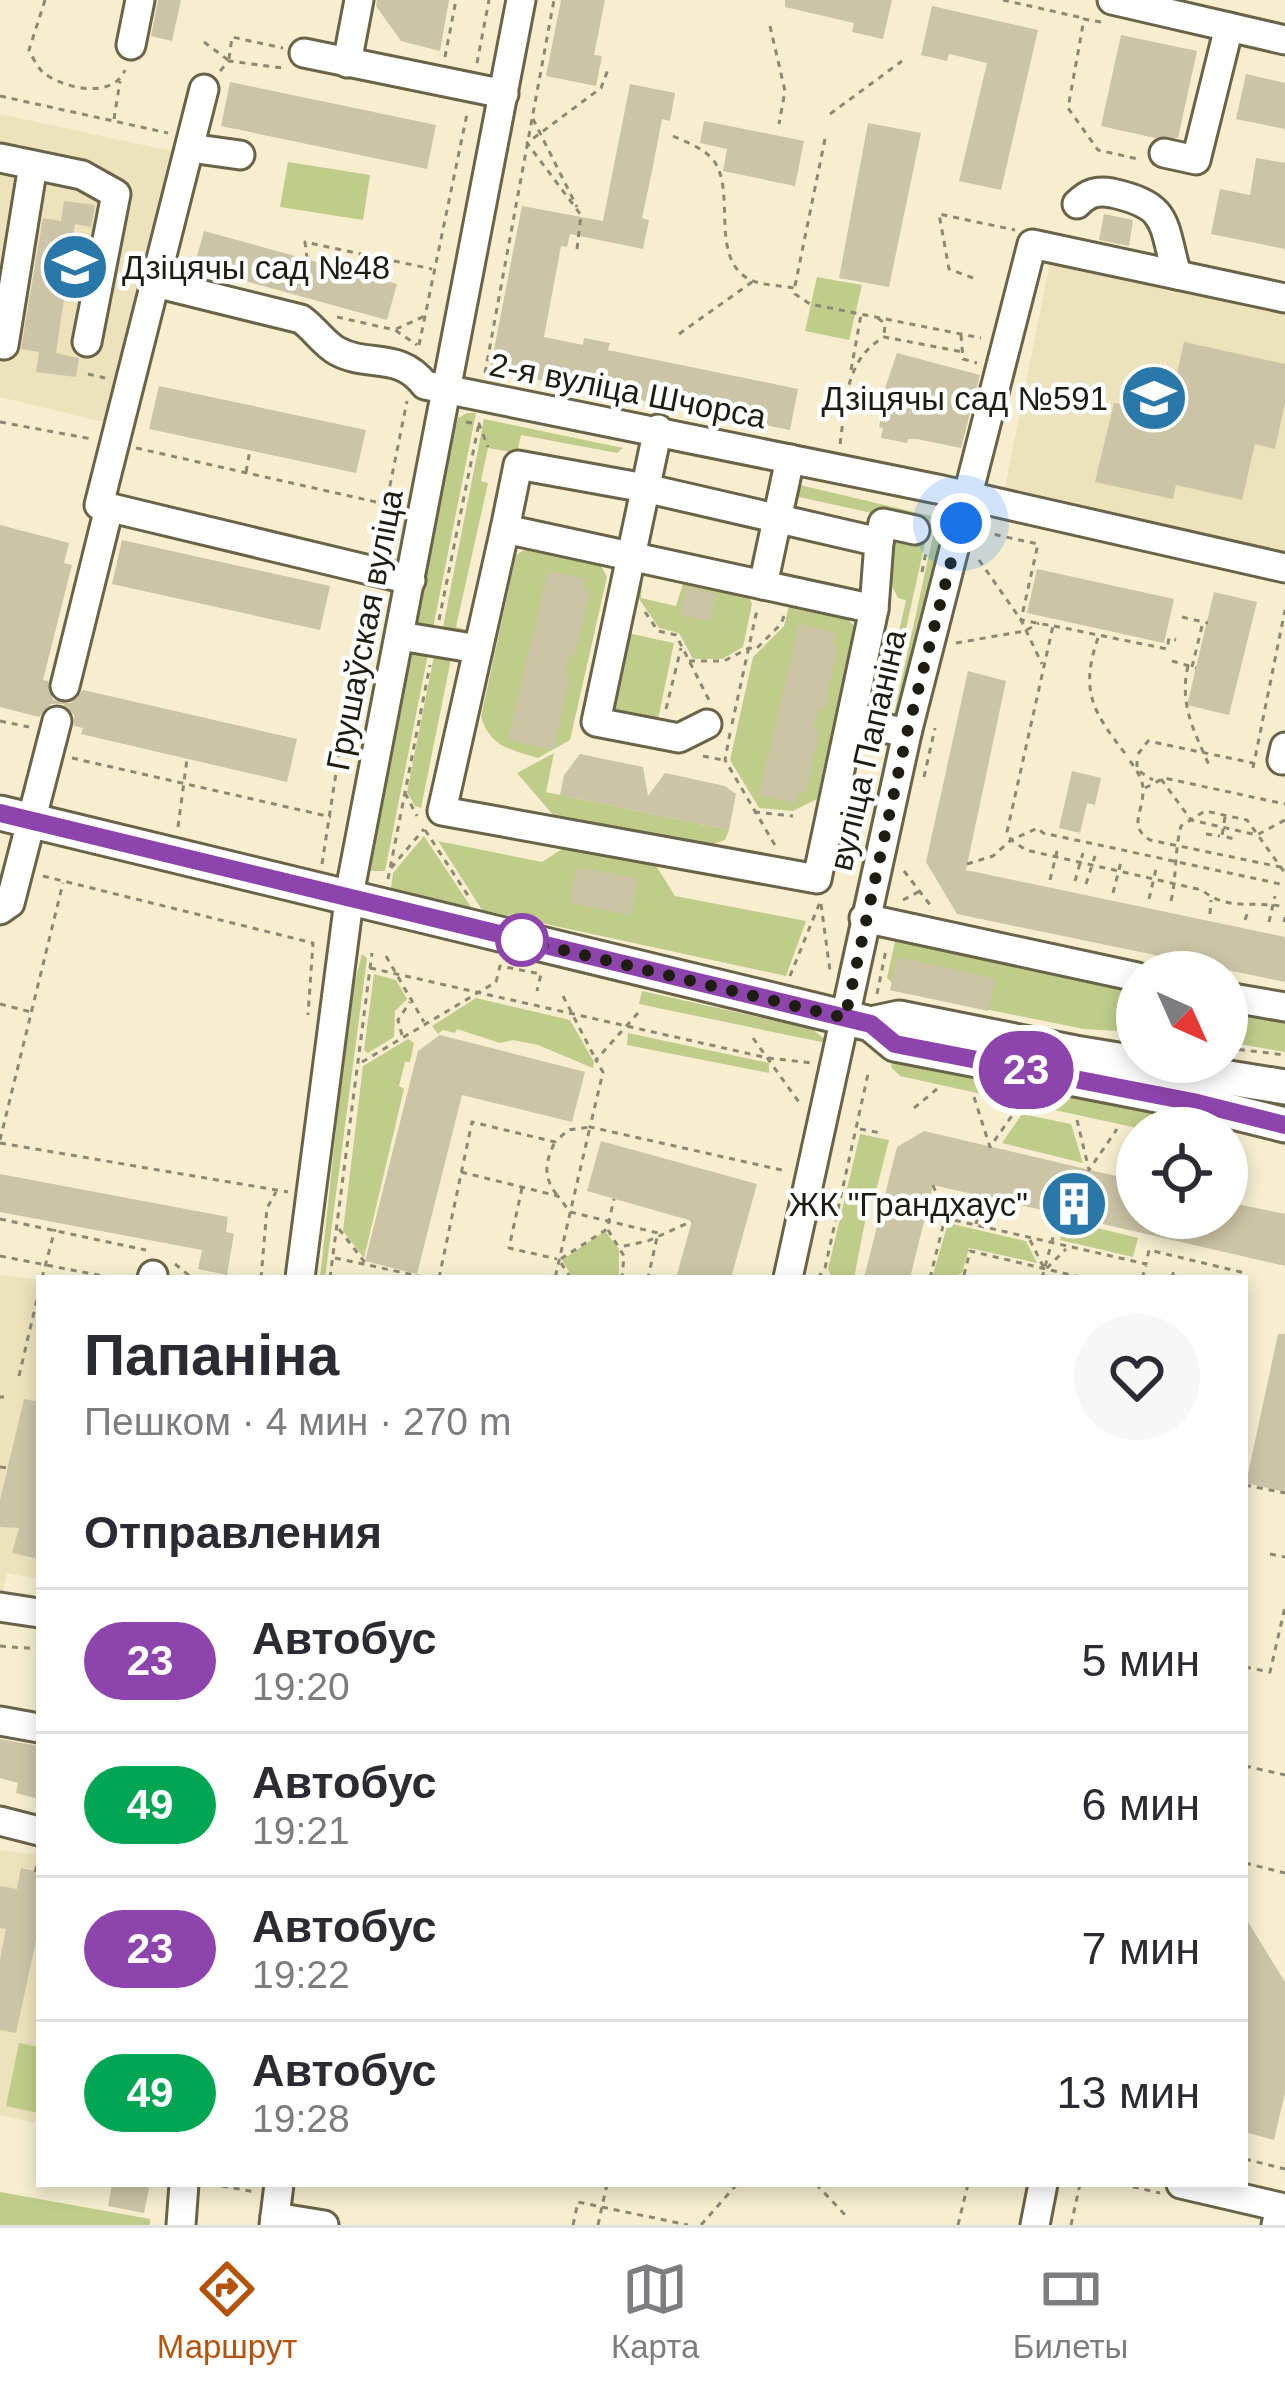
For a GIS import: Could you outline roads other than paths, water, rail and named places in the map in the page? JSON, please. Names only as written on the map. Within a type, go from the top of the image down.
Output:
[{"type":"main road","points":[[16,817],[350,899],[864,1012],[1285,1087]]},
{"type":"main road","points":[[864,1012],[895,1044],[1193,1102],[1285,1125]]},
{"type":"street","points":[[131,45],[140,0]]},
{"type":"street","points":[[347,63],[359,0]]},
{"type":"street","name":"Грушаўская вуліца","points":[[300,1275],[350,899],[521,0]]},
{"type":"street","points":[[1110,12],[1148,4],[1285,40]]},
{"type":"street","points":[[1153,156],[1196,160],[1229,27]]},
{"type":"street","points":[[295,61],[347,63],[504,94]]},
{"type":"street","points":[[204,89],[184,142],[155,283],[99,506],[411,580]]},
{"type":"street","points":[[184,142],[240,155]]},
{"type":"street","points":[[0,158],[82,175],[116,194],[87,342]]},
{"type":"street","points":[[4,345],[33,165]]},
{"type":"street","points":[[1078,205],[1086,195],[1102,191],[1145,200],[1161,217],[1177,275],[1285,298]]},
{"type":"street","name":"вуліца Папаніна","points":[[789,1275],[864,1012],[907,733],[952,549],[978,499],[1032,244],[1177,275]]},
{"type":"street","name":"2-я вуліца Шчорса","points":[[155,283],[301,320],[337,351],[413,369],[425,385],[448,390],[482,411],[658,429],[1285,568]]},
{"type":"street","points":[[658,429],[596,722],[680,738],[718,731]]},
{"type":"street","points":[[763,585],[790,459]]},
{"type":"street","points":[[879,542],[518,464],[442,811],[817,879],[874,609],[883,523],[922,536]]},
{"type":"street","points":[[65,686],[109,508]]},
{"type":"street","points":[[505,529],[874,609]]},
{"type":"street","points":[[400,636],[478,649]]},
{"type":"street","points":[[2,917],[19,871],[16,817],[57,721]]},
{"type":"street","points":[[850,721],[907,733]]},
{"type":"street","points":[[878,921],[1116,972]]},
{"type":"street","points":[[1248,1001],[1285,1007]]},
{"type":"street","points":[[0,1607],[36,1612]]},
{"type":"street","points":[[0,1721],[36,1727]]},
{"type":"street","points":[[0,1821],[36,1831]]},
{"type":"street","points":[[181,2225],[184,2187]]},
{"type":"street","points":[[1035,2225],[1042,2187]]},
{"type":"street","points":[[1193,2187],[1280,2207],[1276,2225]]},
{"type":"street","points":[[272,2205],[324,2225]]},
{"type":"place","name":"Дзіцячы сад №48","points":[[75,267]]},
{"type":"place","name":"Дзіцячы сад №591","points":[[1154,398]]},
{"type":"place","name":"ЖК \"Грандхаус\"","points":[[1074,1204]]}]
